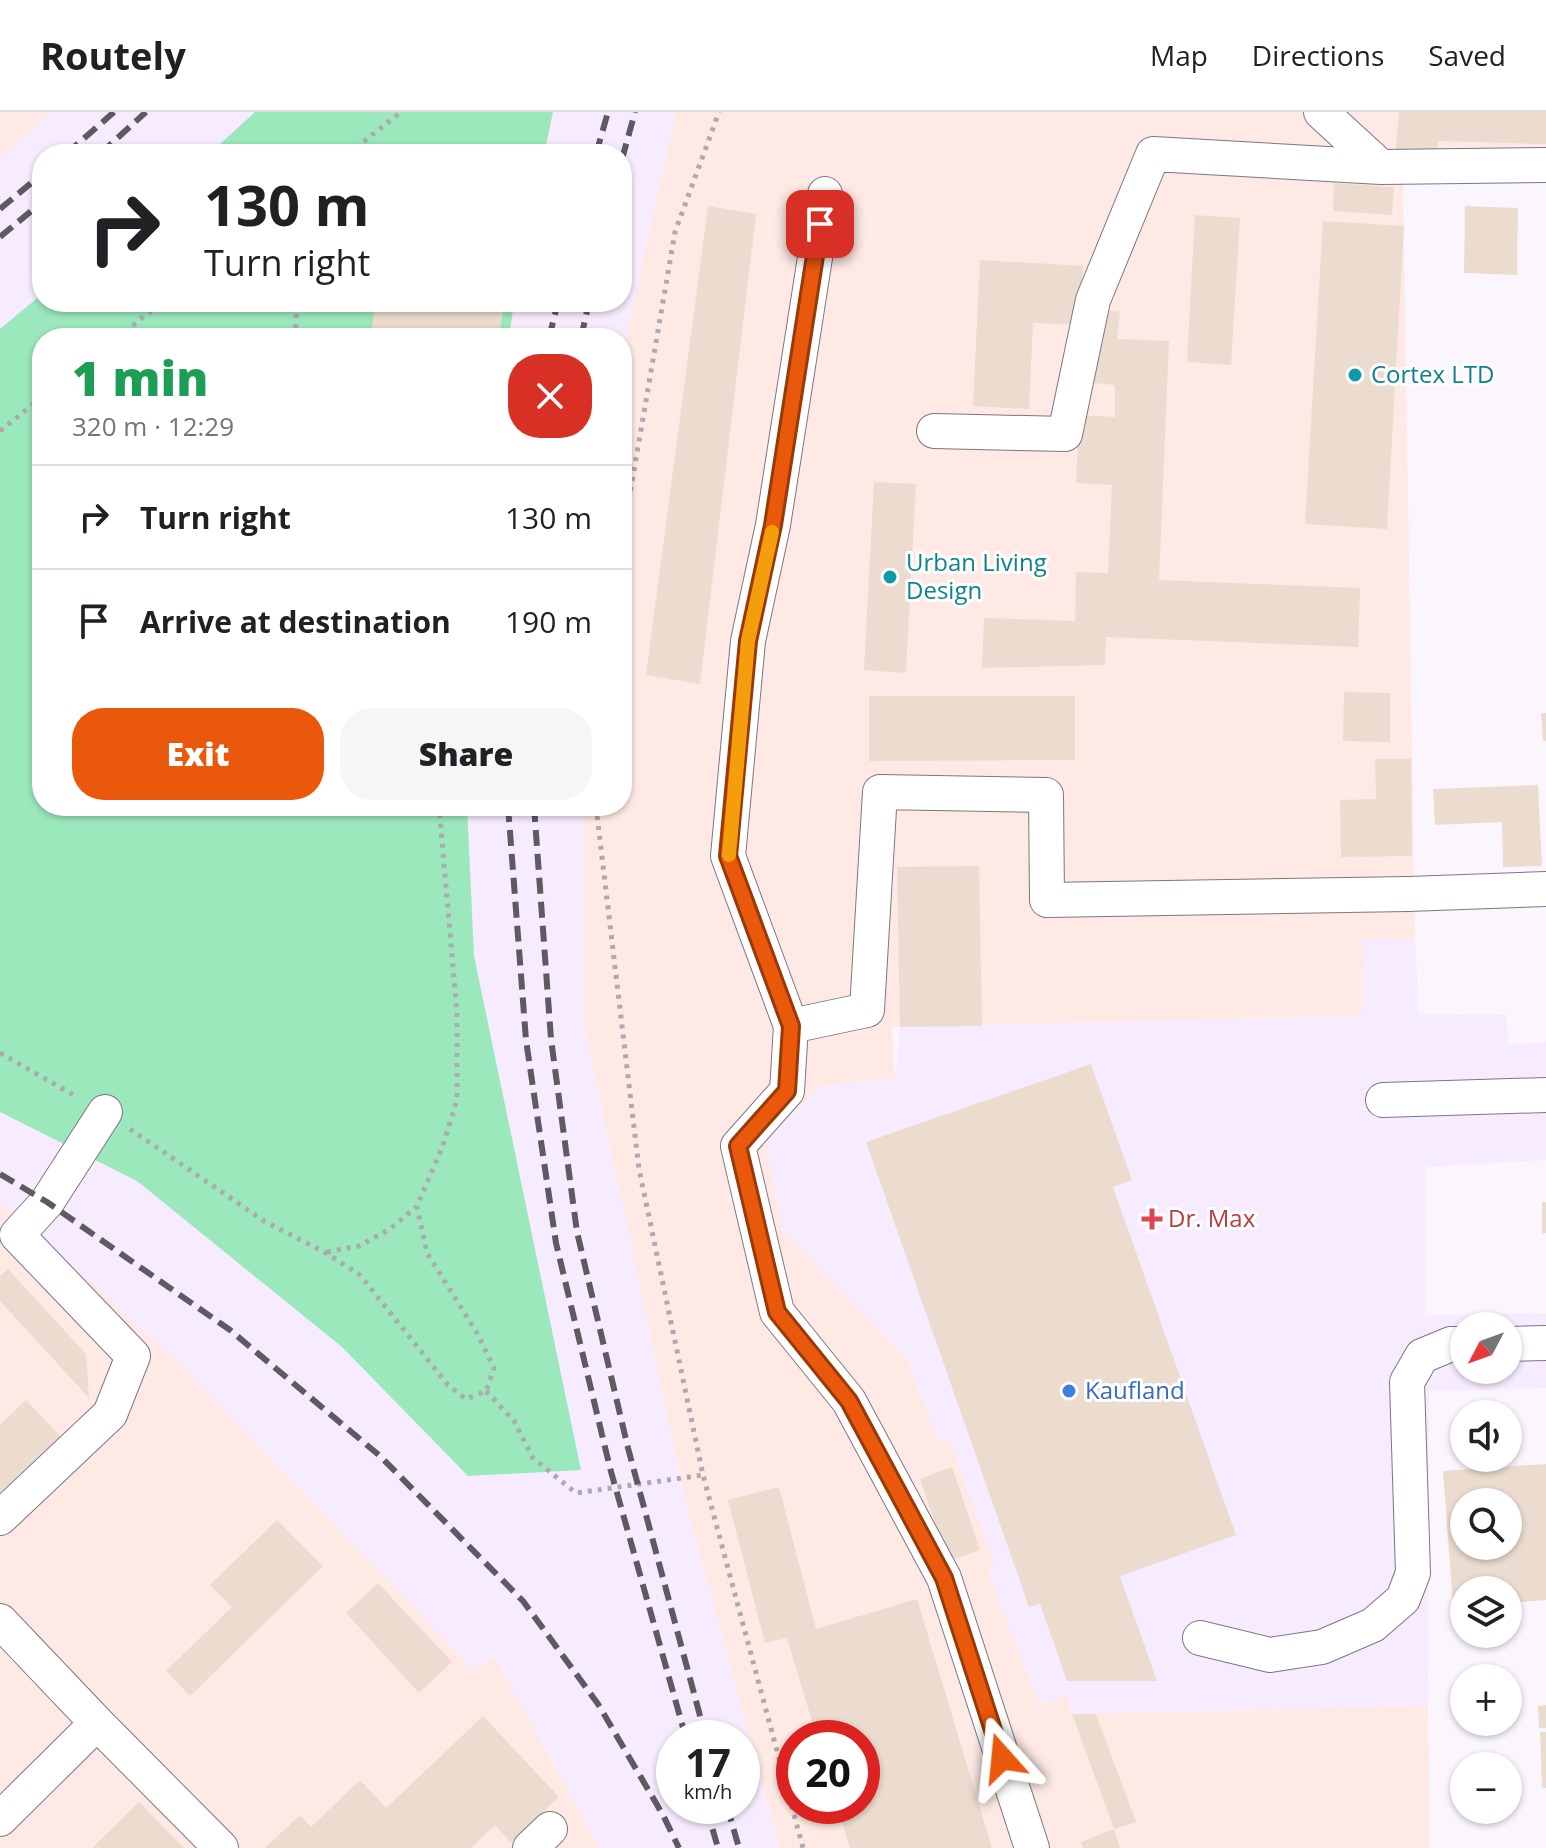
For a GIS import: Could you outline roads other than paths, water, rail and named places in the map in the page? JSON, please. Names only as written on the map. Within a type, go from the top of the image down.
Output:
[{"type":"lane","points":[[1321,112],[1381,167]]},
{"type":"lane","points":[[934,431],[1065,434],[1093,300],[1153,154],[1381,167],[1546,165]]},
{"type":"lane","points":[[825,194],[773,525],[748,641],[728,856],[791,1026],[787,1091],[738,1146],[777,1312],[849,1401],[944,1578],[1032,1848]]},
{"type":"lane","points":[[791,1026],[867,1010],[880,792],[1046,795],[1047,900],[1546,889]]},
{"type":"lane","points":[[1383,1100],[1546,1095]]},
{"type":"lane","points":[[0,1518],[110,1414],[133,1356],[9,1229],[47,1202],[105,1112]]},
{"type":"lane","points":[[1522,1344],[1546,1343]]},
{"type":"lane","points":[[1200,1638],[1270,1655],[1322,1647],[1373,1625],[1403,1599],[1413,1573],[1407,1382],[1422,1356],[1450,1344]]},
{"type":"lane","points":[[0,1621],[221,1848]]},
{"type":"lane","points":[[0,1819],[97,1723]]},
{"type":"railway","points":[[77,144],[114,112]]},
{"type":"railway","points":[[111,144],[146,112]]},
{"type":"railway","points":[[599,144],[608,112]]},
{"type":"railway","points":[[626,144],[635,112]]},
{"type":"railway","points":[[0,209],[32,182]]},
{"type":"railway","points":[[0,237],[32,210]]},
{"type":"railway","points":[[552,328],[556,312]]},
{"type":"railway","points":[[583,328],[587,312]]},
{"type":"railway","points":[[509,816],[526,1040],[556,1243],[610,1468],[681,1720]]},
{"type":"railway","points":[[535,816],[551,1039],[577,1232],[628,1448],[701,1720]]},
{"type":"railway","points":[[0,1174],[47,1202],[230,1330],[380,1456],[523,1601],[598,1704],[679,1848]]},
{"type":"railway","points":[[711,1824],[718,1848]]},
{"type":"railway","points":[[732,1824],[739,1848]]},
{"type":"place","name":"Cortex LTD","points":[[1355,375]]},
{"type":"place","name":"Urban Living Design","points":[[890,577]]},
{"type":"place","name":"Dr. Max","points":[[1152,1219]]},
{"type":"place","name":"Kaufland","points":[[1069,1391]]}]
